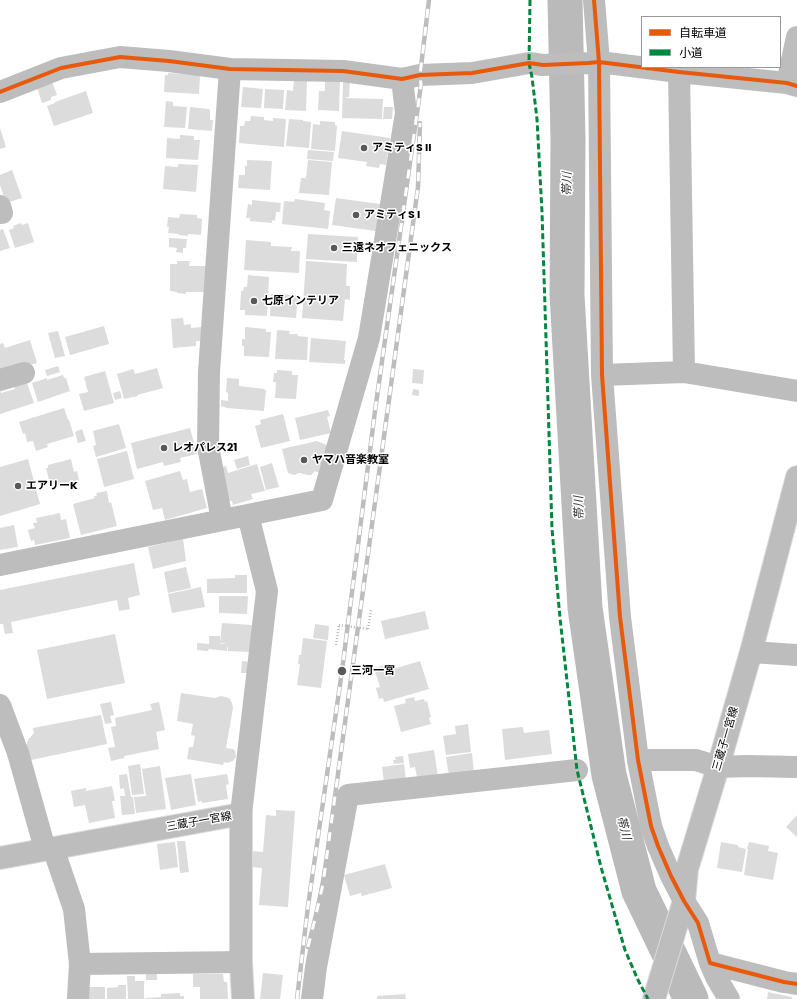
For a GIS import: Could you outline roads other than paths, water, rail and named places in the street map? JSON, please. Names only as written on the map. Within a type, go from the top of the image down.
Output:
[{"type":"street","points":[[594,0],[593,63],[602,375],[620,617],[638,760],[651,826],[681,910],[698,923],[710,963],[728,999]]},
{"type":"street","points":[[0,92],[61,68],[120,56],[230,69],[343,70],[402,79],[420,76],[472,73],[529,63],[543,65],[593,63],[792,84],[797,37]]},
{"type":"street","points":[[222,520],[208,446],[209,372],[230,69]]},
{"type":"street","points":[[679,72],[684,372]]},
{"type":"street","points":[[0,565],[322,500],[369,338],[406,113],[402,79]]},
{"type":"street","points":[[602,375],[684,372],[797,391]]},
{"type":"street","points":[[0,380],[24,373]]},
{"type":"street","name":"三蔵子一宮線","points":[[654,995],[681,910],[687,869],[751,652],[797,477]]},
{"type":"street","points":[[241,814],[267,591],[248,515]]},
{"type":"street","points":[[751,652],[797,655]]},
{"type":"street","points":[[0,705],[18,753],[49,848],[74,909],[80,964],[78,999]]},
{"type":"street","points":[[638,760],[696,760],[718,767],[797,767]]},
{"type":"street","points":[[312,999],[348,794],[577,770]]},
{"type":"street","name":"三蔵子一宮線","points":[[0,858],[241,814],[241,962],[243,999]]},
{"type":"street","points":[[80,964],[241,962]]},
{"type":"street","points":[[710,963],[797,984]]},
{"type":"waterway","name":"帯川","points":[[565,0],[568,139],[567,295],[585,608],[609,775],[639,891],[691,999]]},
{"type":"railway","points":[[297,999],[308,906],[342,671],[375,411],[421,85],[420,75],[429,0]]},
{"type":"railway","points":[[308,947],[323,884],[418,187],[420,123]]},
{"type":"place","name":"アミティS II","points":[[364,148]]},
{"type":"place","name":"アミティS I","points":[[356,215]]},
{"type":"place","name":"三遠ネオフェニックス","points":[[334,248]]},
{"type":"place","name":"七原インテリア","points":[[254,301]]},
{"type":"place","name":"レオパレス21","points":[[164,448]]},
{"type":"place","name":"ヤマハ音楽教室","points":[[304,460]]},
{"type":"place","name":"エアリーK","points":[[18,486]]},
{"type":"place","name":"三河一宮","points":[[342,671]]}]
